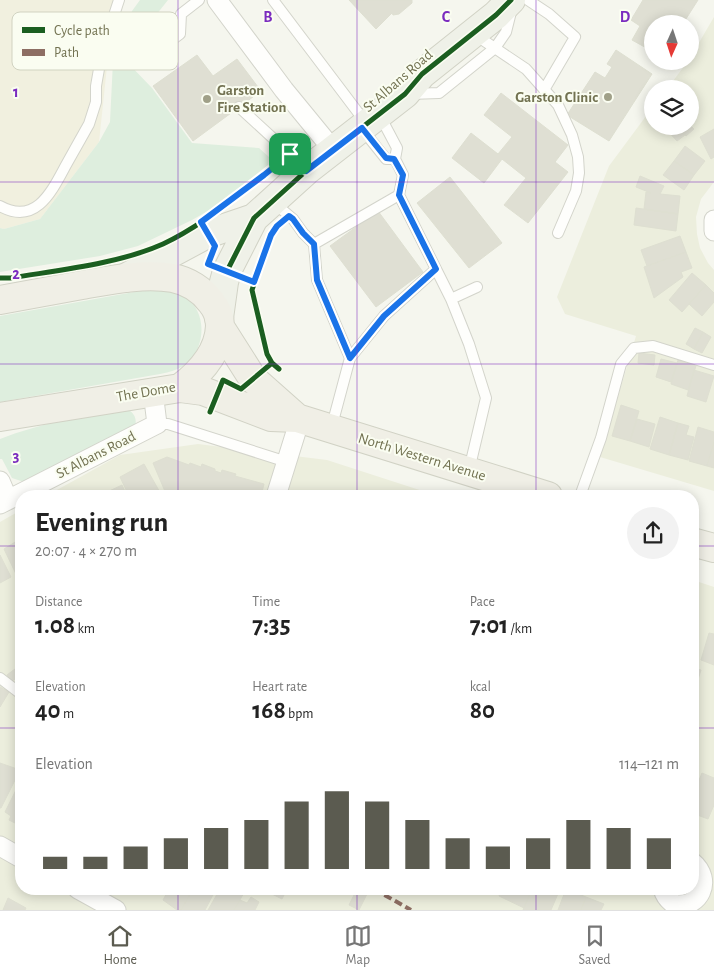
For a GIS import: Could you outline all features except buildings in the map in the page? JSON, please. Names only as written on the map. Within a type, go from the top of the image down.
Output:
[{"type":"highway","points":[[0,300],[126,278],[172,278],[186,282],[205,294],[214,305],[220,322]]},
{"type":"highway","name":"The Dome","points":[[4,419],[180,388],[203,367],[214,347],[220,322]]},
{"type":"highway","name":"North Western Avenue","points":[[220,322],[253,379],[299,419]]},
{"type":"highway","name":"North Western Avenue","points":[[180,388],[203,391],[271,417],[299,419],[529,490]]},
{"type":"highway","points":[[699,544],[714,548]]},
{"type":"main road","name":"St Albans Road","points":[[220,322],[227,271],[263,210],[306,171],[405,94],[422,74],[484,41],[496,15],[512,0]]},
{"type":"main road","name":"St Albans Road","points":[[126,278],[207,234],[263,210]]},
{"type":"street","points":[[217,0],[284,90],[334,151]]},
{"type":"street","points":[[714,220],[714,231]]},
{"type":"street","points":[[153,392],[157,424]]},
{"type":"street","points":[[278,490],[299,419]]},
{"type":"street","name":"St Albans Road","points":[[28,490],[157,424]]},
{"type":"street","name":"St Albans Road","points":[[0,481],[4,502]]},
{"type":"street","points":[[0,846],[15,855]]},
{"type":"street","points":[[666,895],[668,900],[686,908],[701,902],[706,896],[709,882],[707,874],[699,866]]},
{"type":"street","points":[[89,895],[116,910]]},
{"type":"lane","points":[[115,12],[119,0]]},
{"type":"lane","points":[[178,35],[180,34],[181,14],[199,0]]},
{"type":"lane","points":[[274,0],[369,122],[397,148],[394,159],[403,175],[399,195],[451,299],[469,344],[486,398],[469,471]]},
{"type":"lane","points":[[528,0],[549,14],[575,36],[544,90]]},
{"type":"lane","points":[[484,41],[526,69],[558,105],[572,135],[578,158],[579,172],[576,191],[558,233]]},
{"type":"lane","points":[[0,206],[24,212],[38,206],[52,192],[94,113],[100,70]]},
{"type":"lane","points":[[239,107],[306,171]]},
{"type":"lane","points":[[369,122],[386,158],[394,159]]},
{"type":"lane","points":[[314,244],[399,195]]},
{"type":"lane","points":[[263,210],[293,219],[314,244],[317,280],[350,358]]},
{"type":"lane","points":[[330,430],[350,358],[384,316],[436,269]]},
{"type":"lane","points":[[451,299],[477,287]]},
{"type":"lane","points":[[582,490],[601,438],[620,364],[634,348],[653,346],[714,365]]},
{"type":"lane","points":[[157,424],[168,424],[287,462]]},
{"type":"lane","points":[[0,678],[15,689]]},
{"type":"shaded area","points":[[0,0],[114,0],[113,12],[12,12],[12,70],[107,70],[99,142],[40,219],[4,229],[0,228]]},
{"type":"shaded area","points":[[140,0],[168,0],[158,12],[132,11]]},
{"type":"shaded area","points":[[714,17],[714,182],[701,199],[696,217],[700,248],[714,270],[714,491],[600,457],[636,336],[565,314],[557,297],[609,166],[644,119],[644,135],[699,135],[699,80],[674,80],[681,70],[699,70],[699,43]]},
{"type":"shaded area","points":[[113,70],[135,70],[152,88],[192,143],[259,148],[269,157],[268,165],[213,208],[138,246],[100,256],[0,272],[0,228],[4,229],[40,219],[99,142],[110,122]]},
{"type":"shaded area","points":[[162,287],[182,295],[192,303],[200,320],[202,330],[198,349],[186,364],[180,368],[160,374],[0,402],[0,316]]},
{"type":"shaded area","points":[[128,410],[135,417],[135,427],[24,482],[12,478],[2,459],[0,459],[0,439],[31,428],[63,420]]},
{"type":"shaded area","points":[[198,444],[327,460],[420,490],[57,490],[120,455]]},
{"type":"shaded area","points":[[15,513],[15,895],[699,895],[699,582],[714,587],[714,910],[0,910],[0,522]]},
{"type":"marked path","points":[[385,895],[411,910]]},
{"type":"cycle path","points":[[227,271],[254,218],[306,171],[405,94],[422,74],[496,15],[511,0]]},
{"type":"cycle path","points":[[0,278],[68,269],[127,257],[146,251],[196,226],[245,191],[289,153],[306,171]]},
{"type":"cycle path","points":[[279,369],[272,363],[267,354],[252,290],[271,235],[277,226],[289,216]]},
{"type":"cycle path","points":[[201,222],[215,246],[208,264],[254,282]]},
{"type":"cycle path","points":[[210,412],[223,380],[241,389],[272,363]]},
{"type":"place","name":"Garston Clinic","points":[[608,97]]},
{"type":"place","name":"Garston Fire Station","points":[[207,99]]},
{"type":"route","points":[[362,128],[386,158],[394,159],[403,175],[399,195],[436,269],[384,316],[350,358],[317,280],[314,244],[289,216],[277,226],[271,235],[254,282],[208,264],[215,246],[201,222],[290,154],[306,171],[362,128]]}]
